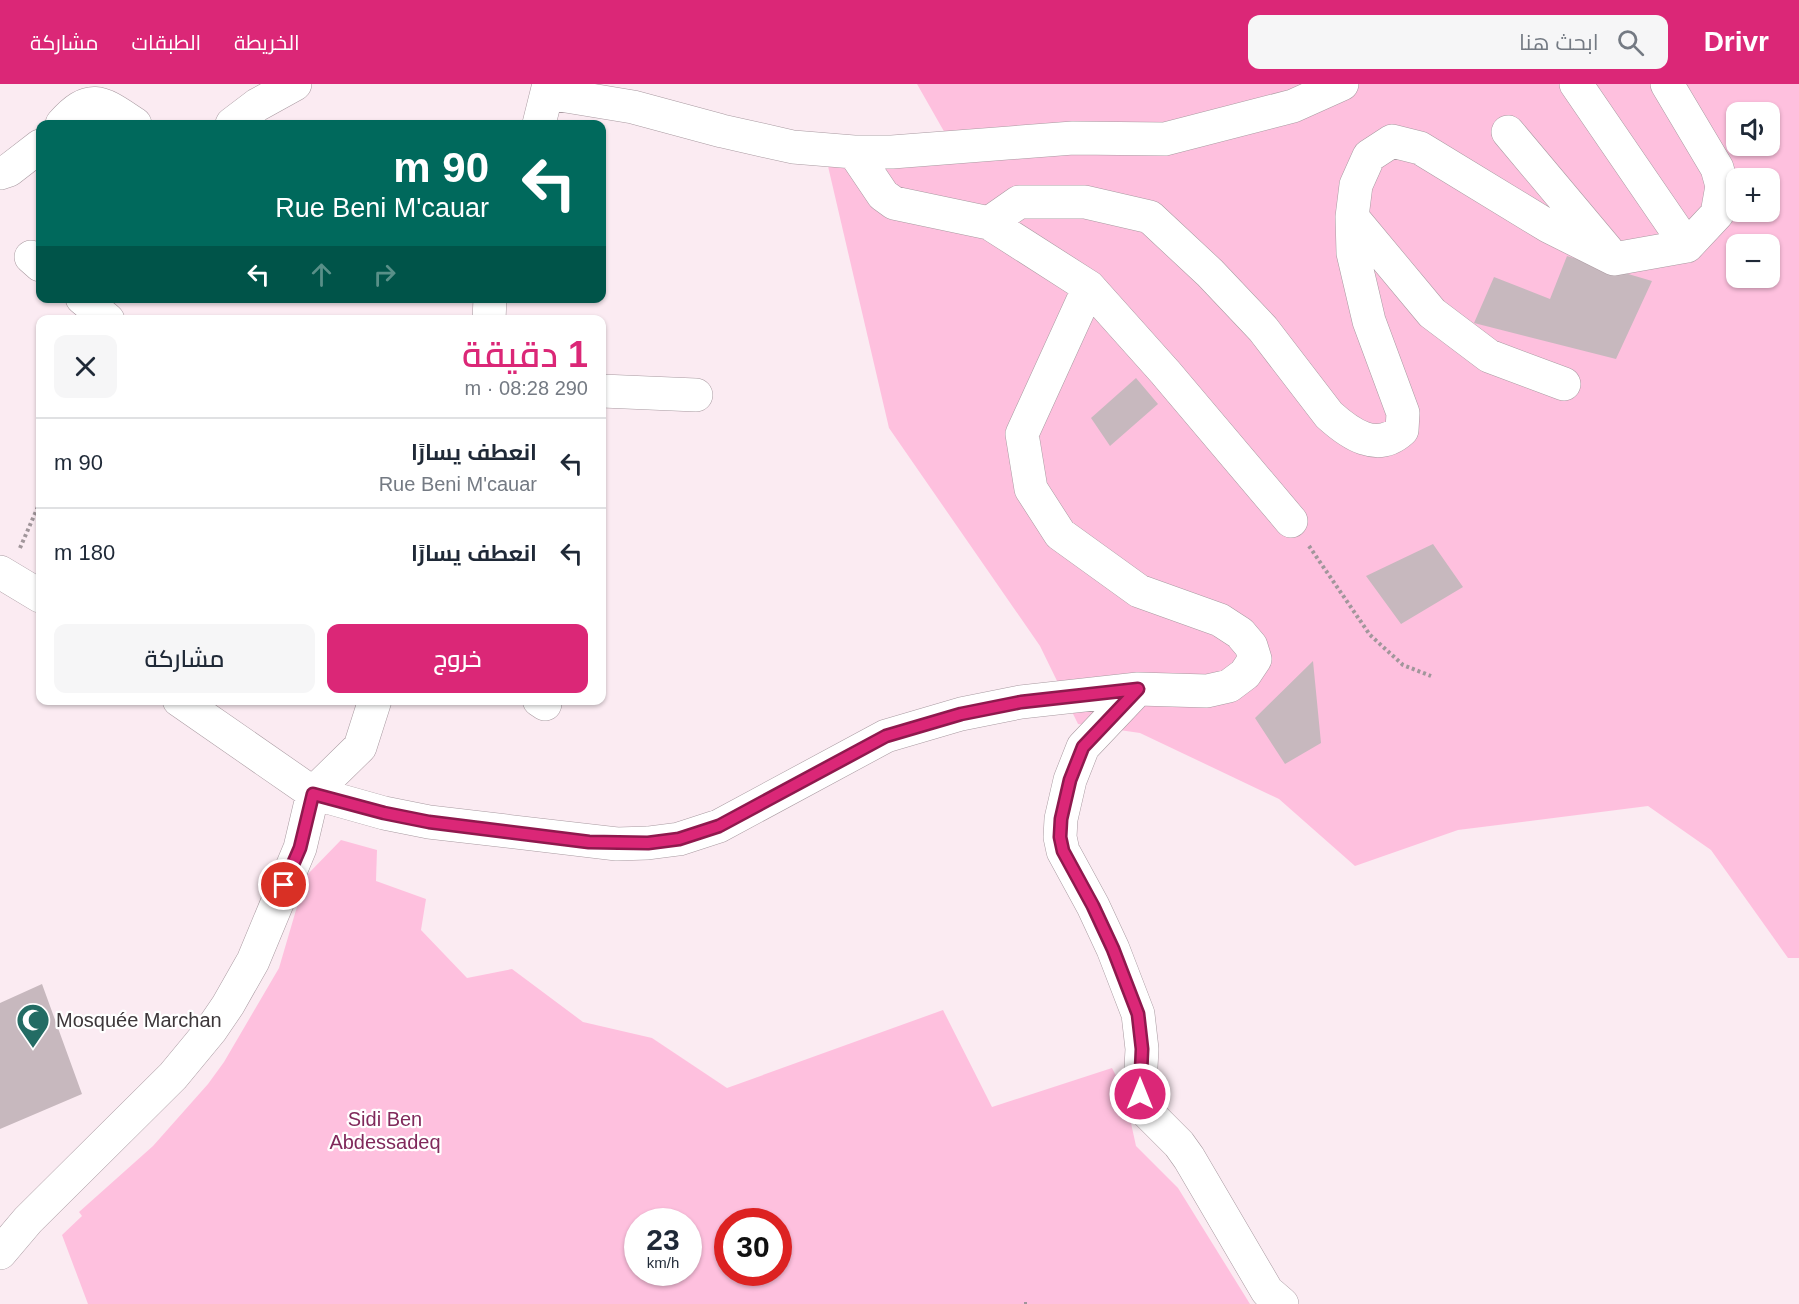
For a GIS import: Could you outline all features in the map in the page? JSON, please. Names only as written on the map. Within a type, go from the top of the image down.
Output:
[{"type":"street","points":[[237,120],[257,105],[295,84]]},
{"type":"street","points":[[540,120],[549,88],[793,147],[854,152],[892,152],[1073,138],[1165,139],[1293,106],[1342,84]]},
{"type":"street","points":[[1576,84],[1687,246]]},
{"type":"street","points":[[989,223],[1019,202],[1085,202],[1150,217],[1210,273],[1263,329],[1329,415],[1341,426],[1371,441],[1383,442],[1402,430],[1403,413],[1369,321],[1353,253],[1352,217],[1356,185],[1369,156],[1392,141],[1420,148],[1548,226],[1614,259],[1687,246],[1717,214],[1722,186],[1717,168],[1667,84]]},
{"type":"street","points":[[65,120],[74,110],[92,103],[119,113],[129,120]]},
{"type":"street","points":[[1508,132],[1614,259]]},
{"type":"street","points":[[0,173],[9,170],[36,149]]},
{"type":"street","points":[[854,152],[883,195],[894,203],[989,223],[1089,286],[1291,521]]},
{"type":"street","points":[[1352,217],[1432,313],[1489,356],[1564,384]]},
{"type":"street","points":[[186,705],[313,794],[384,813],[429,822],[589,842],[648,843],[679,839],[719,826],[886,736],[961,714],[1021,702],[1138,689],[1207,691],[1229,686],[1245,674],[1255,659],[1251,646],[1240,633],[1220,620],[1139,591],[1060,534],[1031,489],[1022,434],[1089,286]]},
{"type":"street","points":[[88,303],[102,315]]},
{"type":"street","points":[[606,391],[696,394]]},
{"type":"street","points":[[4,574],[36,594]]},
{"type":"street","points":[[1138,689],[1083,747],[1070,780],[1061,819],[1061,844],[1113,949],[1138,1014],[1142,1049],[1140,1085],[1143,1105],[1189,1158],[1267,1291],[1282,1304]]},
{"type":"street","points":[[0,1253],[28,1220],[173,1076],[217,1022],[253,961],[300,848],[313,794],[360,747],[373,705]]},
{"type":"path","points":[[4,574],[36,510]]},
{"type":"path","points":[[1291,521],[1370,634],[1403,665],[1431,676]]},
{"type":"path","points":[[1024,1304],[1030,1304]]},
{"type":"green space","points":[[917,84],[1799,84],[1799,958],[1788,958],[1711,850],[1648,806],[1458,830],[1355,866],[1279,799],[1140,733],[1078,724],[1040,646],[889,428],[827,162],[954,149]]},
{"type":"green space","name":"Sidi Ben Abdessadeq","points":[[341,840],[377,850],[376,881],[426,899],[421,930],[467,978],[512,969],[583,1022],[652,1038],[727,1088],[943,1010],[992,1107],[1112,1068],[1124,1091],[1136,1146],[1178,1188],[1250,1304],[88,1304],[62,1235],[82,1216],[79,1212],[153,1146],[208,1084],[224,1062],[279,968],[306,876]]},
{"type":"building","points":[[1567,256],[1652,281],[1616,359],[1474,323],[1494,277],[1550,299]]},
{"type":"building","points":[[1136,378],[1158,404],[1110,446],[1091,418]]},
{"type":"building","points":[[1433,544],[1463,587],[1401,624],[1366,576]]},
{"type":"building","points":[[1313,661],[1321,743],[1285,764],[1255,718]]},
{"type":"building","name":"Mosquée Marchan","points":[[42,984],[82,1094],[0,1129],[0,1003]]},
{"type":"place","name":"Mosquée Marchan","points":[[33,1049]]},
{"type":"route","points":[[284,885],[300,848],[313,794],[384,813],[429,822],[589,842],[648,843],[679,839],[719,826],[886,736],[961,714],[1021,702],[1138,689],[1083,747],[1070,780],[1061,819],[1060,837],[1063,851],[1113,949],[1138,1014],[1142,1049],[1140,1094]]}]
